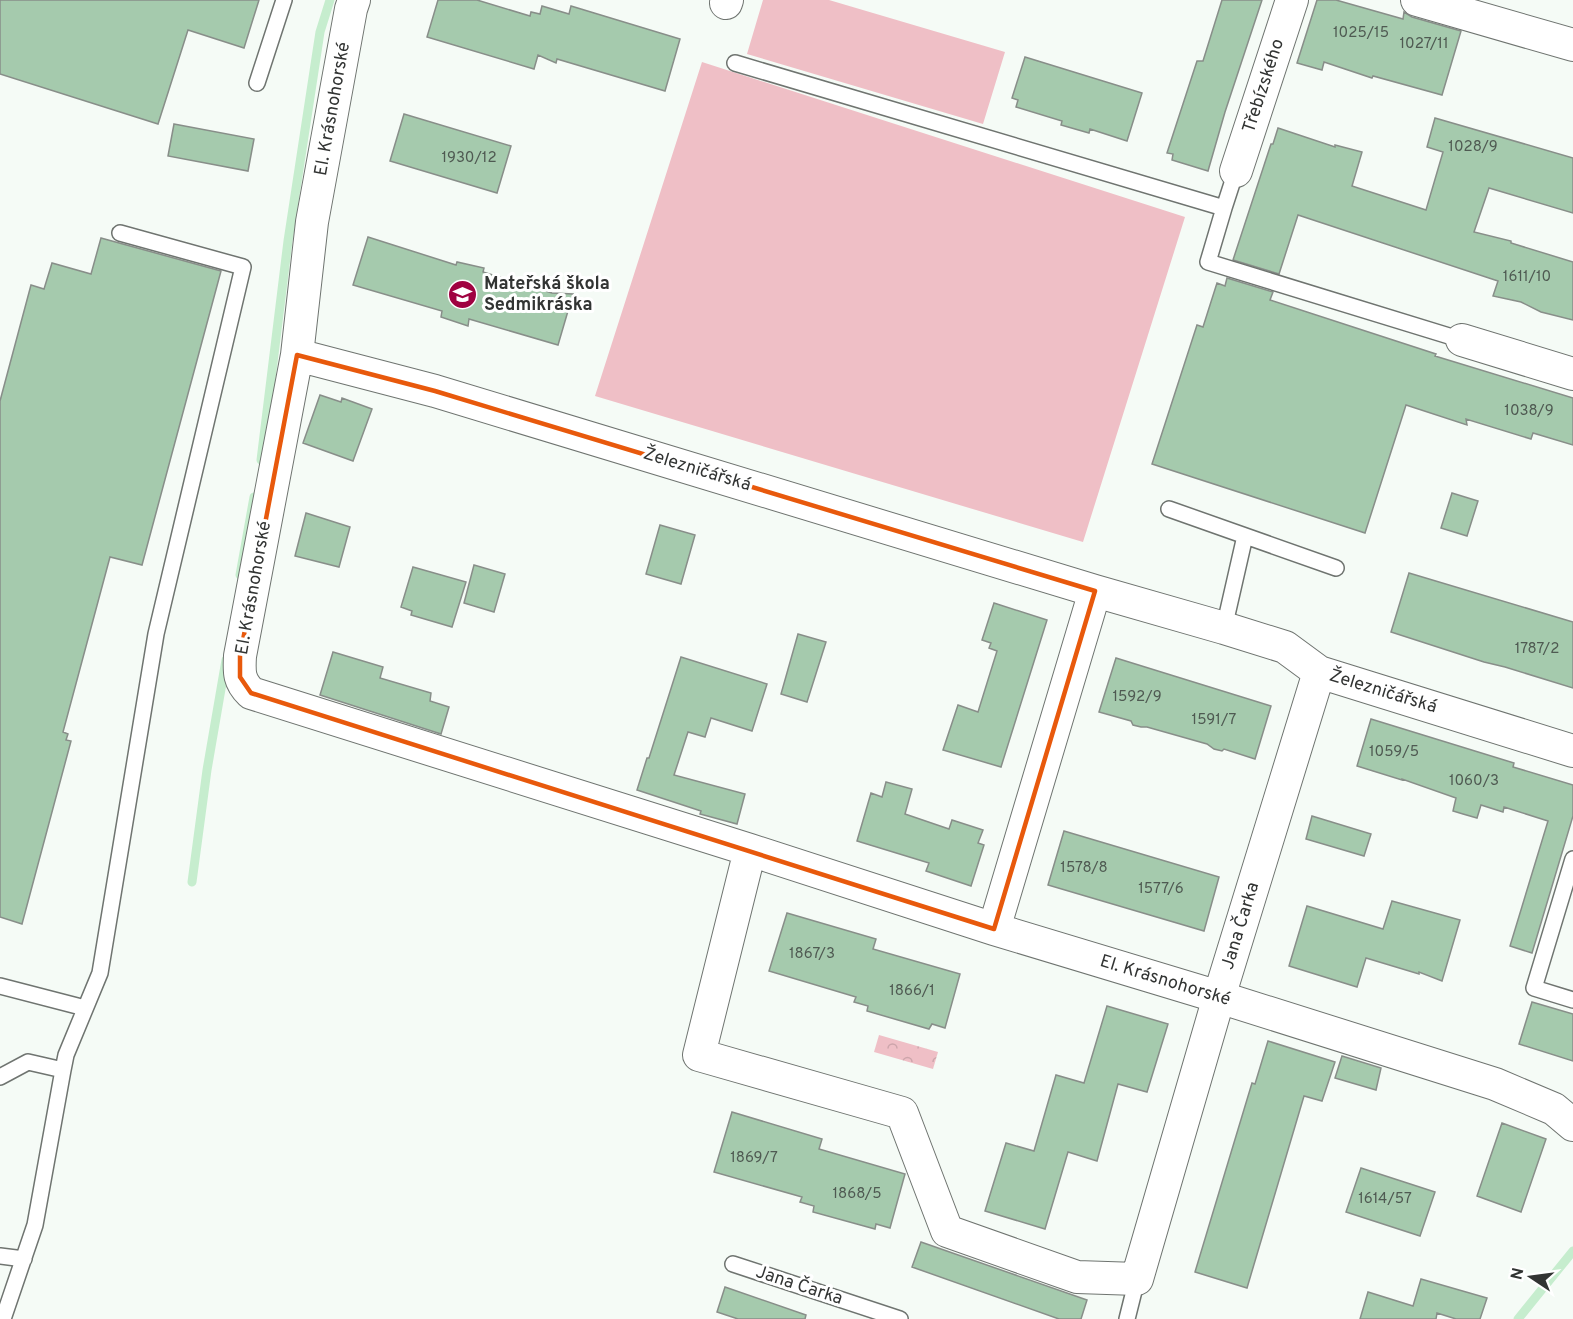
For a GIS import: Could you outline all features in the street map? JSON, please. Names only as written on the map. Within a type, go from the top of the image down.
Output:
[{"type":"street","name":"El. Krásnohorské","points":[[354,0],[312,222],[297,355],[240,656],[240,677],[244,686],[251,693],[750,850],[994,930],[1495,1084],[1554,1109],[1573,1125]]},
{"type":"street","name":"Třebízského","points":[[1236,171],[1292,0]]},
{"type":"street","points":[[1417,0],[1573,45]]},
{"type":"street","points":[[1462,340],[1573,374]]},
{"type":"street","name":"Železničářská","points":[[297,355],[435,391],[1224,628],[1285,647],[1319,672],[1573,751]]},
{"type":"street","points":[[994,930],[1095,591]]},
{"type":"street","name":"Jana Čarka","points":[[1137,1279],[1219,998],[1319,672]]},
{"type":"street","points":[[750,850],[699,1054],[902,1113],[947,1231],[1077,1277],[1137,1279]]},
{"type":"lane","points":[[257,83],[284,0]]},
{"type":"lane","points":[[735,63],[1224,208]]},
{"type":"lane","points":[[1236,171],[1208,262],[1462,340]]},
{"type":"lane","points":[[3,1319],[35,1225],[66,1055],[100,973],[156,634],[243,267],[120,233]]},
{"type":"lane","points":[[1169,509],[1336,568]]},
{"type":"lane","points":[[1224,628],[1245,536]]},
{"type":"lane","points":[[1573,859],[1534,988],[1573,1000]]},
{"type":"lane","points":[[0,986],[85,1008]]},
{"type":"lane","points":[[0,1077],[28,1062],[63,1070]]},
{"type":"lane","points":[[0,1256],[24,1259]]},
{"type":"lane","name":"Jana Čarka","points":[[733,1264],[900,1319]]},
{"type":"lane","name":"Jana Čarka","points":[[1127,1319],[1137,1279]]},
{"type":"highlighted area","points":[[297,355],[435,391],[1095,591],[994,929],[251,693],[240,677],[240,656]]},
{"type":"green space","points":[[763,0],[829,0],[1005,52],[983,124],[747,54]]},
{"type":"green space","points":[[702,62],[1185,217],[1083,542],[595,396]]},
{"type":"green space","points":[[879,1035],[938,1052],[933,1069],[874,1052]]},
{"type":"building","points":[[0,0],[259,0],[244,48],[188,30],[158,124],[0,74]]},
{"type":"building","points":[[438,0],[477,0],[530,16],[531,12],[540,14],[542,6],[569,14],[571,6],[680,39],[665,91],[557,59],[556,63],[538,55],[534,69],[427,37]]},
{"type":"building","points":[[1222,0],[1262,0],[1208,171],[1172,160],[1173,154],[1167,153],[1197,61],[1203,61]]},
{"type":"building","points":[[1317,0],[1336,0],[1403,19],[1404,12],[1412,17],[1461,31],[1442,95],[1373,76],[1372,78],[1324,62],[1322,70],[1297,63]]},
{"type":"building","points":[[1025,57],[1142,93],[1127,141],[1090,129],[1089,133],[1061,125],[1062,121],[1016,107],[1018,100],[1012,98]]},
{"type":"building","points":[[404,114],[511,146],[497,193],[390,161]]},
{"type":"building","points":[[1435,118],[1573,158],[1573,213],[1489,188],[1474,232],[1511,241],[1511,243],[1573,262],[1573,320],[1541,312],[1521,302],[1493,296],[1498,281],[1298,215],[1279,274],[1233,260],[1278,128],[1335,147],[1335,145],[1362,152],[1352,186],[1426,210],[1443,152],[1427,147]]},
{"type":"building","points":[[174,124],[254,139],[248,171],[168,156]]},
{"type":"building","points":[[368,237],[456,265],[457,262],[484,268],[483,272],[552,293],[573,294],[558,345],[469,319],[468,326],[441,317],[442,311],[353,285]]},
{"type":"building","points":[[101,238],[221,271],[142,565],[110,557],[63,732],[68,734],[66,740],[71,741],[22,924],[0,917],[0,401],[31,285],[44,289],[52,263],[91,274]]},
{"type":"building","points":[[1227,278],[1273,292],[1270,300],[1436,354],[1435,356],[1573,398],[1573,445],[1533,433],[1531,439],[1466,419],[1467,425],[1406,405],[1365,533],[1152,464],[1197,325],[1203,327],[1217,283],[1225,286]]},
{"type":"building","points":[[320,395],[341,402],[342,398],[372,409],[353,461],[303,443]]},
{"type":"building","points":[[1452,493],[1478,501],[1467,536],[1441,528]]},
{"type":"building","points":[[306,513],[350,527],[339,567],[295,556]]},
{"type":"building","points":[[660,525],[695,535],[681,584],[646,574]]},
{"type":"building","points":[[474,565],[505,574],[494,612],[464,603]]},
{"type":"building","points":[[413,567],[466,582],[452,627],[411,615],[412,611],[401,607]]},
{"type":"building","points":[[1409,573],[1573,622],[1573,688],[1391,632]]},
{"type":"building","points":[[994,603],[1047,620],[1001,767],[943,750],[958,705],[978,712],[997,651],[989,648],[991,643],[982,640]]},
{"type":"building","points":[[798,634],[826,642],[807,702],[781,694]]},
{"type":"building","points":[[333,652],[383,667],[380,678],[431,693],[430,701],[449,707],[441,734],[320,695]]},
{"type":"building","points":[[681,657],[767,684],[752,731],[711,718],[705,737],[688,732],[674,775],[745,794],[737,824],[700,814],[701,811],[637,790]]},
{"type":"building","points":[[1116,658],[1271,706],[1255,759],[1224,749],[1222,751],[1214,749],[1207,744],[1147,727],[1133,725],[1131,721],[1099,712]]},
{"type":"building","points":[[1371,719],[1514,763],[1513,767],[1573,785],[1573,816],[1532,953],[1510,946],[1548,821],[1504,807],[1503,812],[1481,805],[1477,818],[1463,814],[1453,811],[1456,798],[1357,766]]},
{"type":"building","points":[[886,782],[912,789],[905,814],[949,829],[952,820],[983,830],[978,843],[984,845],[971,886],[926,871],[929,863],[857,841],[871,793],[882,797]]},
{"type":"building","points":[[1312,816],[1371,834],[1364,856],[1306,839]]},
{"type":"building","points":[[1064,831],[1219,877],[1204,931],[1048,885]]},
{"type":"building","points":[[1392,901],[1460,920],[1442,981],[1419,972],[1419,974],[1366,958],[1357,987],[1289,966],[1307,906],[1383,929]]},
{"type":"building","points":[[787,913],[876,939],[873,949],[960,974],[945,1028],[932,1024],[929,1029],[867,1011],[868,1006],[854,1002],[856,997],[769,971]]},
{"type":"building","points":[[1532,1002],[1573,1014],[1573,1061],[1519,1044]]},
{"type":"building","points":[[1107,1006],[1168,1024],[1147,1092],[1118,1084],[1097,1161],[1068,1152],[1045,1229],[985,1211],[1006,1143],[1034,1151],[1056,1075],[1084,1083]]},
{"type":"building","points":[[1268,1041],[1335,1062],[1322,1101],[1304,1096],[1247,1288],[1195,1272],[1252,1083],[1255,1084]]},
{"type":"building","points":[[1342,1056],[1381,1068],[1376,1090],[1335,1078]]},
{"type":"building","points":[[732,1112],[822,1139],[819,1149],[905,1174],[890,1228],[876,1224],[875,1229],[813,1212],[814,1206],[800,1202],[802,1197],[714,1172]]},
{"type":"building","points":[[1502,1123],[1546,1139],[1521,1212],[1477,1196]]},
{"type":"building","points":[[1361,1168],[1435,1192],[1420,1236],[1346,1212]]},
{"type":"building","points":[[921,1242],[1087,1300],[1081,1319],[1059,1319],[912,1267]]},
{"type":"building","points":[[1421,1279],[1487,1298],[1480,1319],[1456,1319],[1437,1313],[1436,1319],[1360,1319],[1368,1292],[1413,1306]]},
{"type":"building","points":[[725,1287],[806,1315],[805,1319],[738,1319],[717,1312]]},
{"type":"waterway","points":[[261,460],[288,241],[320,32],[330,0]]},
{"type":"waterway","points":[[240,575],[254,497]]},
{"type":"waterway","points":[[192,882],[207,770],[226,660]]},
{"type":"waterway","points":[[1518,1319],[1573,1251]]},
{"type":"place","name":"Mateřská škola Sedmikráska","points":[[463,294]]}]
